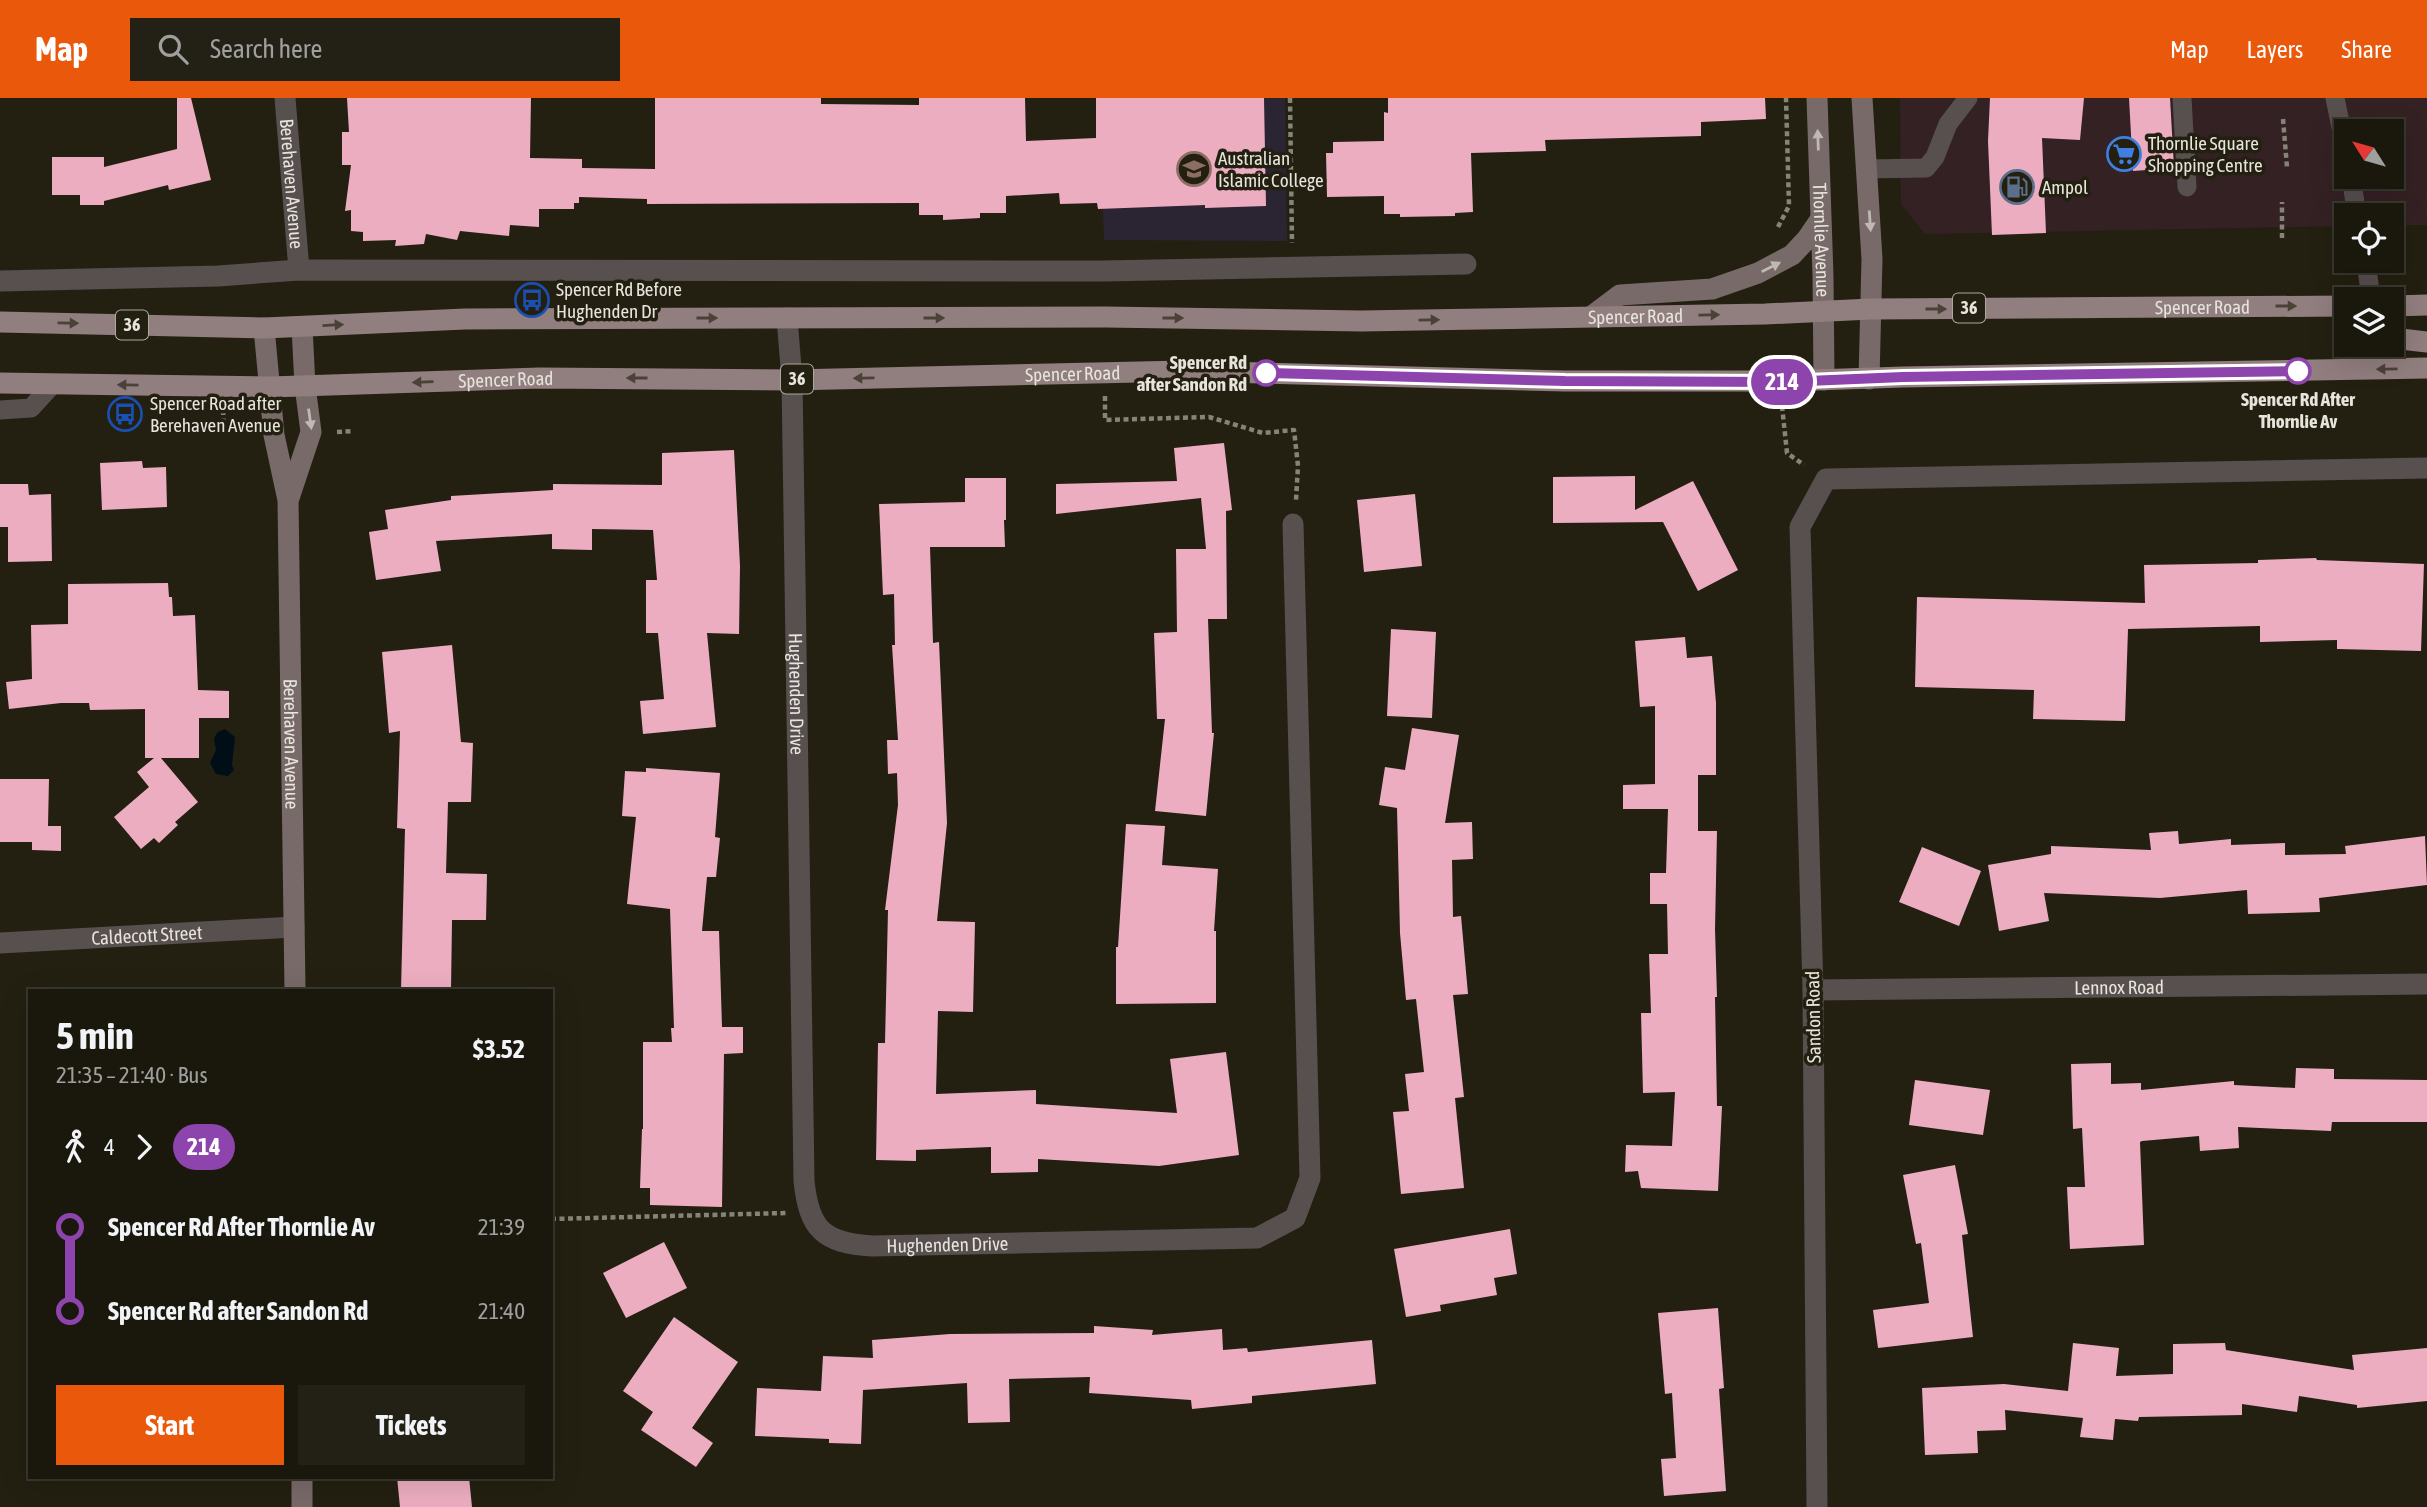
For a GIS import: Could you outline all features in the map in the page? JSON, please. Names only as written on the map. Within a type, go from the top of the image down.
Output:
[{"type":"main road","points":[[2404,306],[2427,305]]},
{"type":"main road","name":"Spencer Road","points":[[0,322],[302,327],[465,319],[1118,317],[1361,321],[1871,309],[2334,306]]},
{"type":"main road","points":[[2404,339],[2427,342]]},
{"type":"main road","name":"Spencer Road","points":[[0,383],[270,387],[540,378],[792,380],[1184,371],[1565,381],[1784,382],[2427,368]]},
{"type":"street","name":"Berehaven Avenue","points":[[285,98],[299,270]]},
{"type":"street","name":"Thornlie Avenue","points":[[1816,98],[1824,380]]},
{"type":"street","points":[[1862,98],[1872,259],[1869,379]]},
{"type":"street","points":[[1592,316],[1620,295],[1712,289],[1758,273],[1792,255],[1821,220]]},
{"type":"street","points":[[0,282],[218,276],[299,270],[1103,271],[1466,264]]},
{"type":"street","name":"Hughenden Drive","points":[[786,318],[792,380],[804,1153],[807,1208],[813,1220],[829,1237],[851,1245],[872,1246],[1257,1238],[1295,1218],[1310,1178],[1293,524]]},
{"type":"street","name":"Berehaven Avenue","points":[[264,327],[274,435],[288,500],[295,989]]},
{"type":"street","name":"Berehaven Avenue","points":[[288,500],[311,432],[302,327]]},
{"type":"street","points":[[1826,479],[2427,468]]},
{"type":"street","name":"Sandon Road","points":[[1817,1507],[1813,990],[1800,527],[1826,479]]},
{"type":"street","name":"Caldecott Street","points":[[0,943],[295,927]]},
{"type":"street","name":"Lennox Road","points":[[1813,990],[2427,984]]},
{"type":"street","points":[[302,1479],[302,1507]]},
{"type":"lane","points":[[1866,169],[1926,168],[1935,157],[1948,124],[1968,98]]},
{"type":"lane","points":[[2182,98],[2186,187]]},
{"type":"lane","points":[[2335,98],[2339,119]]},
{"type":"lane","points":[[0,410],[31,408],[53,384]]},
{"type":"path","points":[[1290,98],[1293,268]]},
{"type":"path","points":[[1772,235],[1789,206],[1786,98]]},
{"type":"path","points":[[2284,119],[2287,167]]},
{"type":"path","points":[[2282,202],[2282,238]]},
{"type":"path","points":[[1784,382],[1782,406],[1787,453],[1826,479]]},
{"type":"path","points":[[1105,420],[1209,417],[1262,433],[1294,430],[1298,466],[1293,524]]},
{"type":"path","points":[[553,1219],[790,1213],[807,1208]]},
{"type":"shaded area","name":"Australian Islamic College","points":[[1099,98],[1285,98],[1287,241],[1104,240]]},
{"type":"shaded area","name":"Thornlie Square Shopping Centre","points":[[1900,98],[2427,98],[2427,225],[2404,225],[2404,203],[2334,203],[2334,226],[1925,234],[1901,204]]},
{"type":"shaded area","points":[[225,729],[235,737],[232,765],[234,770],[228,776],[216,774],[210,763],[216,750],[214,738],[218,732]]},
{"type":"building","points":[[177,98],[191,98],[211,180],[169,190],[168,185],[104,201],[104,205],[80,205],[80,195],[52,195],[52,157],[104,157],[104,167],[177,149]]},
{"type":"building","points":[[347,98],[531,98],[530,158],[582,159],[582,168],[655,169],[655,98],[821,98],[821,104],[919,105],[919,98],[1025,98],[1026,141],[1096,138],[1096,98],[1264,98],[1266,206],[1098,209],[1097,203],[1060,204],[1059,193],[1006,196],[1006,213],[980,213],[980,218],[943,220],[943,215],[919,215],[919,203],[647,204],[647,199],[579,197],[579,203],[574,203],[574,209],[539,209],[539,227],[510,225],[509,236],[460,231],[457,240],[426,234],[424,244],[395,246],[396,240],[363,241],[363,232],[351,231],[351,210],[345,211],[351,165],[342,165],[342,132],[349,132]]},
{"type":"building","points":[[1388,98],[1765,98],[1766,119],[1701,122],[1701,136],[1545,140],[1546,151],[1471,153],[1473,212],[1455,213],[1455,216],[1400,217],[1400,214],[1384,214],[1384,196],[1327,197],[1326,153],[1333,153],[1333,142],[1384,141],[1384,112],[1388,113]]},
{"type":"building","points":[[1990,98],[2084,98],[2080,140],[2042,138],[2046,233],[1992,235],[1988,141]]},
{"type":"building","points":[[2129,98],[2170,98],[2174,168],[2133,171]]},
{"type":"building","points":[[1224,443],[1232,510],[1226,511],[1227,619],[1208,619],[1214,733],[1206,816],[1155,811],[1165,719],[1157,719],[1154,633],[1177,632],[1176,549],[1206,549],[1201,498],[1056,514],[1056,484],[1177,481],[1174,448]]},
{"type":"building","points":[[734,450],[740,566],[739,634],[707,633],[716,727],[643,734],[640,701],[664,699],[658,633],[646,633],[646,580],[657,580],[653,530],[592,529],[592,550],[552,549],[552,534],[436,541],[441,571],[376,580],[369,532],[388,529],[385,510],[451,500],[451,496],[553,490],[553,484],[662,485],[662,453]]},
{"type":"building","points":[[142,461],[143,468],[166,467],[167,507],[102,510],[100,463]]},
{"type":"building","points":[[1635,476],[1635,510],[1693,481],[1738,570],[1698,591],[1663,522],[1553,523],[1553,477]]},
{"type":"building","points":[[965,478],[1006,478],[1005,547],[930,547],[933,643],[939,642],[947,823],[937,921],[975,922],[973,1012],[938,1011],[936,1094],[1036,1090],[1036,1104],[1177,1113],[1170,1059],[1226,1052],[1239,1155],[1159,1166],[1038,1159],[1038,1172],[991,1173],[991,1147],[916,1150],[916,1161],[876,1160],[878,1043],[885,1043],[888,910],[885,910],[898,805],[897,773],[888,774],[887,740],[898,740],[892,645],[895,645],[894,594],[883,595],[879,504],[965,502]]},
{"type":"building","points":[[0,484],[28,484],[29,495],[51,494],[52,561],[8,562],[8,527],[0,527]]},
{"type":"building","points":[[1415,494],[1422,566],[1364,572],[1357,500]]},
{"type":"building","points":[[2316,558],[2424,564],[2421,651],[2337,649],[2337,640],[2260,642],[2260,626],[2128,629],[2125,721],[2033,719],[2034,690],[1915,687],[1917,597],[2145,603],[2144,565],[2258,563],[2258,560]]},
{"type":"building","points":[[168,583],[173,616],[195,615],[198,690],[229,691],[229,718],[199,718],[199,758],[161,758],[198,802],[175,822],[178,825],[159,843],[154,838],[141,849],[114,817],[149,787],[137,772],[154,758],[145,758],[145,709],[90,710],[89,703],[61,703],[9,709],[6,682],[32,679],[31,625],[68,624],[68,584]]},
{"type":"building","points":[[1391,629],[1436,632],[1432,718],[1387,716]]},
{"type":"building","points":[[1685,637],[1687,658],[1712,656],[1716,703],[1716,775],[1698,775],[1698,831],[1717,831],[1715,997],[1717,1106],[1722,1106],[1718,1191],[1641,1188],[1638,1171],[1625,1172],[1626,1145],[1672,1146],[1675,1092],[1643,1093],[1641,1013],[1651,1013],[1649,954],[1668,954],[1667,904],[1650,904],[1650,873],[1666,873],[1668,809],[1623,809],[1623,785],[1655,784],[1655,706],[1640,707],[1635,641]]},
{"type":"building","points":[[452,645],[461,742],[473,743],[471,802],[448,802],[446,873],[487,874],[486,920],[452,920],[451,989],[401,989],[405,829],[397,828],[400,731],[389,733],[382,652]]},
{"type":"building","points":[[1412,728],[1459,735],[1445,823],[1472,822],[1473,859],[1452,860],[1453,917],[1461,916],[1468,994],[1453,995],[1464,1097],[1455,1098],[1464,1188],[1401,1194],[1393,1112],[1409,1111],[1405,1074],[1424,1072],[1416,999],[1406,1000],[1400,933],[1397,808],[1379,805],[1385,767],[1405,770]]},
{"type":"building","points":[[646,768],[720,773],[715,837],[720,838],[716,877],[707,877],[702,931],[719,931],[722,1027],[743,1027],[743,1053],[724,1054],[722,1207],[650,1205],[650,1188],[640,1188],[643,1042],[672,1042],[671,1028],[674,1028],[670,909],[627,904],[636,817],[622,816],[625,771],[646,772]]},
{"type":"building","points":[[0,779],[49,779],[48,826],[61,826],[61,851],[32,850],[32,842],[0,842]]},
{"type":"building","points":[[1126,824],[1165,826],[1162,865],[1218,869],[1214,931],[1216,1003],[1116,1004],[1116,947]]},
{"type":"building","points":[[2178,831],[2179,844],[2231,839],[2231,845],[2285,843],[2285,855],[2346,854],[2345,846],[2425,836],[2427,885],[2319,898],[2320,912],[2248,914],[2247,890],[2160,898],[2044,893],[2049,921],[1999,931],[1988,865],[2051,854],[2051,846],[2151,850],[2149,833]]},
{"type":"building","points":[[1922,847],[1981,871],[1959,926],[1899,902]]},
{"type":"building","points":[[2111,1063],[2111,1084],[2141,1083],[2141,1090],[2234,1081],[2234,1085],[2295,1088],[2296,1068],[2334,1069],[2334,1079],[2427,1080],[2427,1122],[2332,1122],[2331,1131],[2238,1127],[2239,1148],[2200,1151],[2199,1136],[2142,1141],[2144,1245],[2070,1249],[2067,1187],[2085,1187],[2082,1128],[2073,1129],[2071,1064]]},
{"type":"building","points":[[1915,1080],[1990,1090],[1983,1135],[1909,1125]]},
{"type":"building","points":[[1955,1165],[1968,1234],[1962,1235],[1973,1337],[1878,1348],[1873,1310],[1929,1303],[1921,1243],[1916,1244],[1903,1175]]},
{"type":"building","points":[[1510,1229],[1517,1274],[1494,1278],[1497,1295],[1440,1305],[1441,1311],[1406,1317],[1394,1249]]},
{"type":"building","points":[[664,1242],[687,1288],[626,1318],[603,1273]]},
{"type":"building","points":[[1718,1308],[1724,1388],[1719,1389],[1726,1491],[1664,1496],[1661,1459],[1676,1458],[1672,1393],[1665,1394],[1658,1313]]},
{"type":"building","points":[[674,1317],[738,1362],[692,1428],[713,1443],[696,1467],[641,1430],[653,1412],[623,1391]]},
{"type":"building","points":[[1094,1326],[1153,1330],[1152,1335],[1222,1329],[1223,1350],[1247,1348],[1248,1352],[1372,1340],[1376,1384],[1252,1396],[1252,1403],[1192,1409],[1191,1400],[1089,1393],[1090,1377],[1009,1379],[1010,1422],[968,1423],[967,1383],[863,1390],[861,1444],[829,1443],[829,1439],[755,1436],[757,1388],[821,1391],[823,1356],[873,1358],[872,1340],[950,1334],[1094,1333]]},
{"type":"building","points":[[2073,1343],[2119,1348],[2116,1376],[2173,1374],[2173,1344],[2225,1343],[2226,1350],[2354,1370],[2352,1355],[2427,1348],[2427,1401],[2357,1408],[2357,1405],[2299,1396],[2297,1412],[2242,1404],[2242,1415],[2139,1417],[2138,1421],[2115,1419],[2113,1440],[2080,1437],[2083,1418],[2005,1410],[2006,1430],[1977,1431],[1978,1453],[1925,1455],[1922,1388],[2004,1384],[2068,1391]]},
{"type":"building","points":[[397,1479],[469,1479],[472,1507],[400,1507]]},
{"type":"bus line","name":"214","points":[[1266,373],[1565,381],[1784,382],[1903,377],[2298,371]]},
{"type":"place","name":"Thornlie Square Shopping Centre","points":[[2124,154]]},
{"type":"place","name":"Australian Islamic College","points":[[1194,169]]},
{"type":"place","name":"Ampol","points":[[2017,187]]},
{"type":"place","name":"Spencer Rd Before Hughenden Dr","points":[[532,300]]},
{"type":"place","name":"Spencer Rd After Thornlie Av","points":[[2298,371]]},
{"type":"place","name":"Spencer Rd after Sandon Rd","points":[[1266,373]]},
{"type":"place","name":"Spencer Road after Berehaven Avenue","points":[[125,414]]}]
